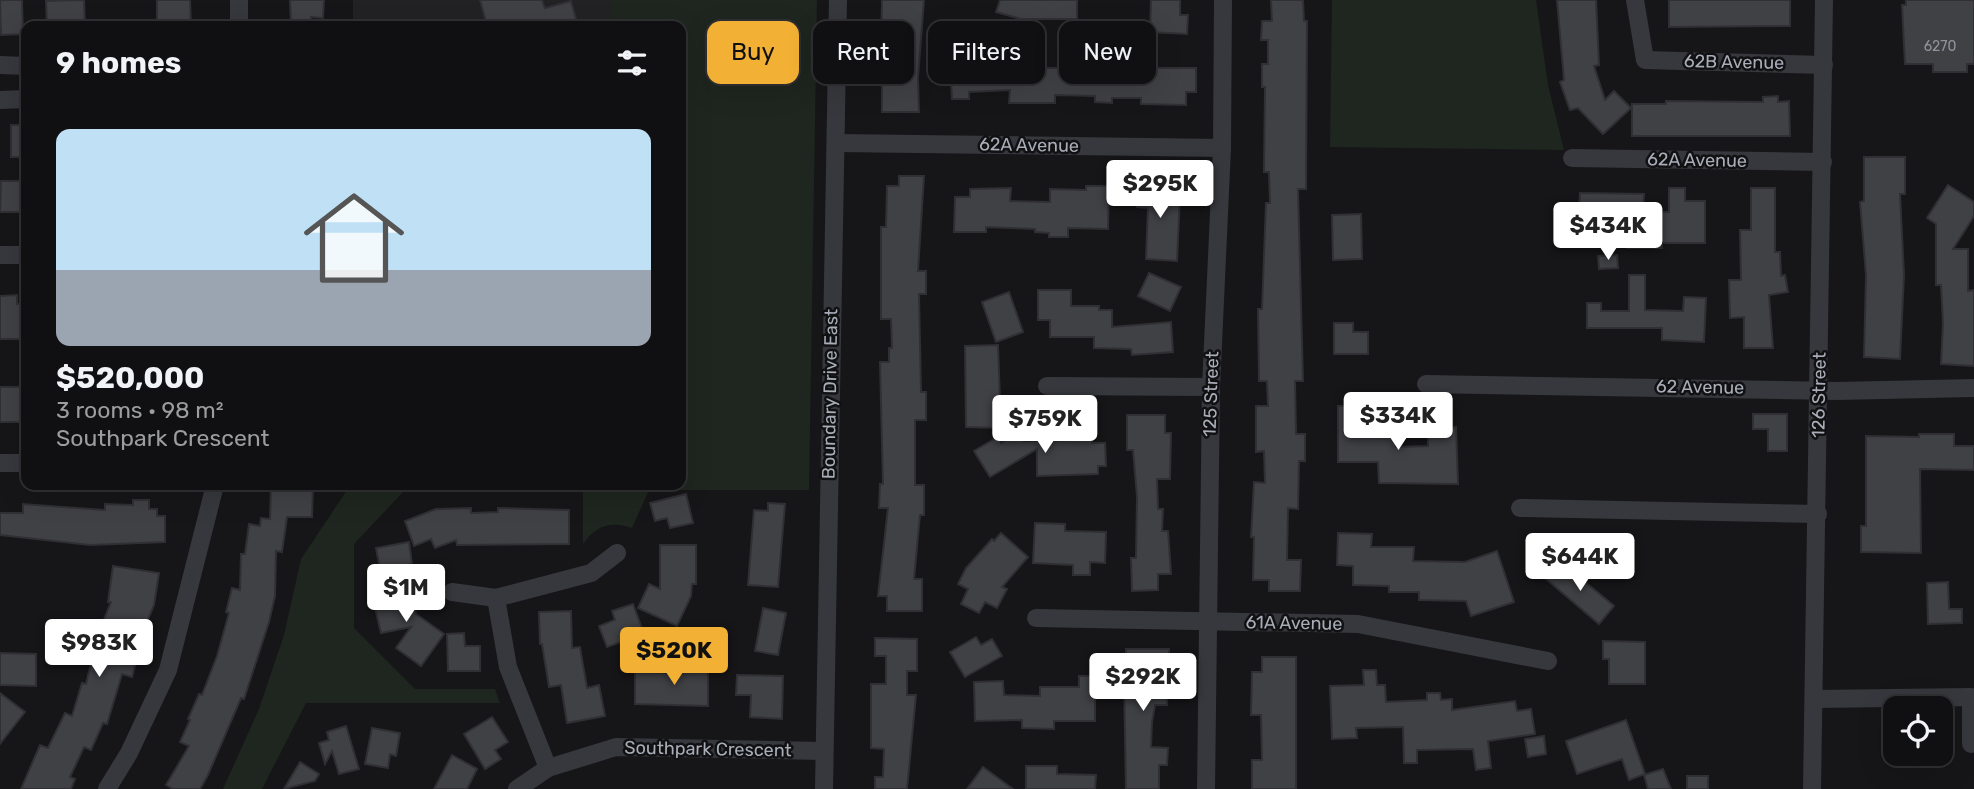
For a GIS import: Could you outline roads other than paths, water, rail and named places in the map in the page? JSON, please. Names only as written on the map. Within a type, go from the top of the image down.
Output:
[{"type":"street","points":[[239,0],[239,21]]},
{"type":"street","name":"Boundary Drive East","points":[[824,789],[838,0]]},
{"type":"street","name":"125 Street","points":[[1206,789],[1211,387],[1223,148],[1223,0]]},
{"type":"street","name":"62B Avenue","points":[[1635,0],[1644,60],[1824,65]]},
{"type":"street","name":"126 Street","points":[[1812,789],[1824,0]]},
{"type":"street","points":[[0,65],[21,66]]},
{"type":"street","points":[[0,100],[21,99]]},
{"type":"street","name":"62A Avenue","points":[[836,143],[1223,148]]},
{"type":"street","name":"62A Avenue","points":[[1572,158],[1823,162]]},
{"type":"street","points":[[0,254],[21,255]]},
{"type":"street","name":"62 Avenue","points":[[1426,384],[1794,388],[1818,391],[1974,388]]},
{"type":"street","points":[[1047,386],[1211,387]]},
{"type":"street","points":[[0,463],[21,463]]},
{"type":"street","points":[[107,789],[129,753],[168,670],[214,490]]},
{"type":"street","points":[[1520,508],[1818,513]]},
{"type":"street","points":[[452,592],[496,598],[591,573],[617,553]]},
{"type":"street","points":[[496,598],[508,667],[548,768]]},
{"type":"street","name":"61A Avenue","points":[[1036,618],[1358,624],[1548,661]]},
{"type":"street","points":[[1815,699],[1971,697],[1971,744]]},
{"type":"street","name":"Southpark Crescent","points":[[517,789],[548,768],[616,747],[824,751]]}]
